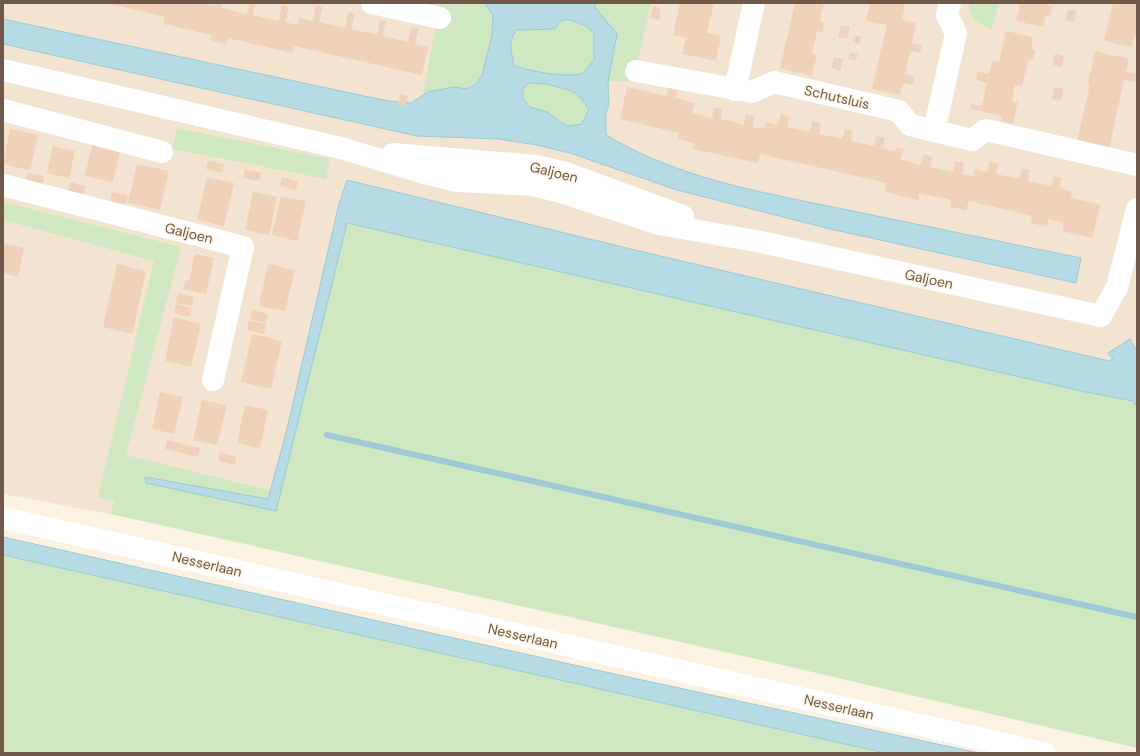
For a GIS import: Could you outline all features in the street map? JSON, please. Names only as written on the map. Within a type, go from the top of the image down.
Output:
[{"type":"street","points":[[372,3],[440,18]]},
{"type":"street","points":[[735,90],[754,3]]},
{"type":"street","points":[[934,131],[956,33],[947,15],[950,3]]},
{"type":"street","name":"Galjoen","points":[[3,70],[341,148],[434,158],[536,166],[566,173],[655,207],[756,241],[1101,316],[1117,287],[1137,209]]},
{"type":"street","name":"Schutsluis","points":[[636,71],[752,92],[774,82],[899,111],[910,126],[972,140],[986,130],[1137,165]]},
{"type":"street","points":[[3,110],[162,152]]},
{"type":"street","name":"Galjoen","points":[[3,185],[243,247],[213,380]]},
{"type":"street","name":"Nesserlaan","points":[[3,518],[1044,753]]},
{"type":"shaded area","points":[[3,3],[1137,3],[1137,378],[286,547],[3,494]]},
{"type":"green space","points":[[440,3],[485,3],[493,15],[492,35],[482,75],[476,84],[467,89],[454,87],[429,92],[423,95]]},
{"type":"green space","points":[[595,3],[651,3],[633,81],[608,82],[615,49],[603,19],[595,7]]},
{"type":"green space","points":[[969,3],[999,3],[992,29],[978,23],[972,17],[969,9]]},
{"type":"green space","points":[[562,20],[571,20],[588,27],[594,34],[594,60],[582,74],[565,75],[548,73],[514,66],[511,52],[511,42],[517,30],[555,29]]},
{"type":"green space","points":[[532,83],[546,84],[569,90],[577,94],[589,109],[582,124],[567,126],[547,112],[530,107],[523,99],[523,93],[524,88]]},
{"type":"green space","points":[[177,128],[330,159],[326,179],[172,149]]},
{"type":"green space","points":[[3,202],[181,247],[126,455],[277,492],[347,223],[1133,401],[1137,407],[1137,748],[774,663],[111,514],[114,501],[98,497],[154,261],[3,220]]},
{"type":"green space","points":[[3,555],[885,753],[3,753]]},
{"type":"water","points":[[485,3],[595,3],[595,7],[617,34],[608,82],[609,105],[606,113],[606,135],[634,150],[663,163],[723,183],[1081,258],[1076,283],[830,229],[677,190],[570,153],[537,145],[498,139],[417,136],[3,44],[3,19],[388,101],[411,103],[428,92],[454,87],[467,89],[476,84],[482,75],[492,35],[493,15]],"holes":[[[562,20],[571,20],[588,27],[594,34],[594,60],[582,74],[565,75],[514,66],[511,52],[511,42],[517,30],[555,29]],[[532,83],[546,84],[569,90],[577,94],[589,109],[582,124],[567,126],[547,112],[530,107],[523,99],[523,93],[524,88]]]},
{"type":"water","points":[[347,180],[635,250],[1109,361],[1113,359],[1108,353],[1130,339],[1137,352],[1137,407],[1133,401],[1086,392],[347,223],[276,511],[146,483],[145,477],[268,499],[286,433],[338,208]]},
{"type":"water","points":[[3,537],[610,673],[979,753],[885,753],[3,555]]},
{"type":"building","points":[[107,3],[200,3],[215,6],[216,3],[222,3],[221,8],[247,14],[249,3],[256,3],[253,15],[279,21],[282,5],[289,7],[285,22],[298,25],[299,18],[313,21],[316,5],[323,7],[319,22],[345,28],[348,12],[355,14],[351,29],[377,35],[380,20],[386,21],[383,36],[408,42],[412,27],[419,28],[415,44],[428,47],[422,75],[294,46],[292,53],[228,38],[226,44],[210,40],[212,35],[163,24],[165,17]]},
{"type":"building","points":[[680,3],[714,3],[707,33],[721,36],[716,61],[682,54],[686,38],[673,35]]},
{"type":"building","points":[[795,3],[824,3],[820,21],[824,22],[822,32],[817,31],[812,53],[817,54],[812,76],[780,68]]},
{"type":"building","points":[[870,3],[905,3],[902,20],[916,23],[912,43],[922,45],[920,53],[910,51],[905,74],[915,77],[913,85],[903,83],[900,95],[872,89],[887,25],[866,21]]},
{"type":"building","points":[[1020,3],[1049,3],[1048,5],[1052,6],[1050,16],[1046,15],[1043,27],[1016,21]]},
{"type":"building","points":[[1113,3],[1137,3],[1137,35],[1135,34],[1132,47],[1104,41]]},
{"type":"building","points":[[653,6],[661,8],[659,20],[650,18]]},
{"type":"building","points":[[1068,9],[1077,11],[1074,22],[1065,21]]},
{"type":"building","points":[[841,25],[850,27],[847,39],[838,37]]},
{"type":"building","points":[[1006,31],[1033,37],[1031,49],[1035,50],[1033,60],[1029,59],[1022,86],[1015,85],[1012,101],[1018,102],[1013,124],[1001,121],[1002,116],[970,109],[971,104],[982,106],[987,83],[976,80],[978,72],[989,74],[992,61],[999,63]]},
{"type":"building","points":[[855,35],[861,37],[860,44],[853,42]]},
{"type":"building","points":[[1095,51],[1129,59],[1126,72],[1137,74],[1135,82],[1124,80],[1109,149],[1077,142],[1090,84],[1088,84]]},
{"type":"building","points":[[850,52],[858,54],[856,60],[848,59]]},
{"type":"building","points":[[1055,54],[1064,56],[1062,67],[1053,65]]},
{"type":"building","points":[[834,57],[843,59],[840,71],[831,68]]},
{"type":"building","points":[[669,86],[678,88],[675,98],[695,103],[692,113],[712,118],[714,107],[723,109],[721,119],[744,125],[746,114],[755,116],[753,127],[764,129],[766,122],[778,125],[781,114],[789,116],[787,127],[810,132],[812,121],[821,123],[819,134],[842,139],[845,129],[853,131],[851,141],[874,146],[876,136],[885,138],[883,148],[895,151],[896,148],[904,149],[901,160],[921,165],[924,154],[932,156],[930,167],[953,172],[955,161],[964,163],[962,174],[973,176],[975,169],[987,172],[990,161],[998,163],[996,174],[1019,179],[1022,169],[1030,170],[1028,181],[1051,186],[1054,176],[1062,178],[1060,188],[1072,191],[1071,198],[1100,204],[1092,238],[1062,231],[1064,223],[1048,219],[1047,227],[1031,223],[1032,216],[969,201],[966,210],[950,207],[951,200],[919,193],[918,200],[885,192],[887,183],[760,154],[758,163],[693,149],[694,143],[677,139],[679,133],[620,119],[627,87],[666,96]]},
{"type":"building","points":[[1054,87],[1063,89],[1061,101],[1052,99]]},
{"type":"building","points":[[400,94],[408,96],[405,106],[398,104]]},
{"type":"building","points":[[10,129],[38,135],[30,170],[3,164]]},
{"type":"building","points":[[93,141],[121,147],[113,182],[85,176]]},
{"type":"building","points":[[53,146],[75,151],[69,178],[47,173]]},
{"type":"building","points":[[208,161],[224,164],[222,173],[206,169]]},
{"type":"building","points":[[137,164],[169,171],[160,210],[128,203]]},
{"type":"building","points":[[245,169],[261,172],[259,181],[243,178]]},
{"type":"building","points":[[28,173],[44,176],[42,186],[26,182]]},
{"type":"building","points":[[207,177],[234,183],[224,226],[197,220]]},
{"type":"building","points":[[282,177],[298,181],[296,190],[280,186]]},
{"type":"building","points":[[70,182],[86,186],[84,195],[68,191]]},
{"type":"building","points":[[112,192],[128,195],[126,204],[110,201]]},
{"type":"building","points":[[253,192],[277,197],[269,235],[245,230]]},
{"type":"building","points":[[281,196],[306,201],[297,241],[272,235]]},
{"type":"building","points":[[3,244],[24,248],[18,277],[3,273]]},
{"type":"building","points":[[195,254],[214,258],[206,294],[183,289],[186,281],[189,281]]},
{"type":"building","points":[[117,264],[146,271],[132,334],[103,327]]},
{"type":"building","points":[[268,264],[295,270],[285,311],[259,306]]},
{"type":"building","points":[[178,293],[194,297],[192,306],[176,303]]},
{"type":"building","points":[[176,304],[192,308],[190,317],[174,313]]},
{"type":"building","points":[[252,310],[268,314],[266,323],[250,319]]},
{"type":"building","points":[[174,317],[201,324],[191,367],[165,361]]},
{"type":"building","points":[[249,321],[266,324],[264,334],[247,330]]},
{"type":"building","points":[[252,334],[282,341],[271,389],[241,382]]},
{"type":"building","points":[[160,392],[183,397],[174,434],[152,429]]},
{"type":"building","points":[[202,400],[227,405],[217,445],[193,440]]},
{"type":"building","points":[[245,405],[268,410],[260,448],[237,443]]},
{"type":"building","points":[[167,440],[200,448],[198,457],[165,449]]},
{"type":"building","points":[[220,452],[236,456],[235,465],[218,461]]},
{"type":"waterway","points":[[327,435],[1137,617]]}]
